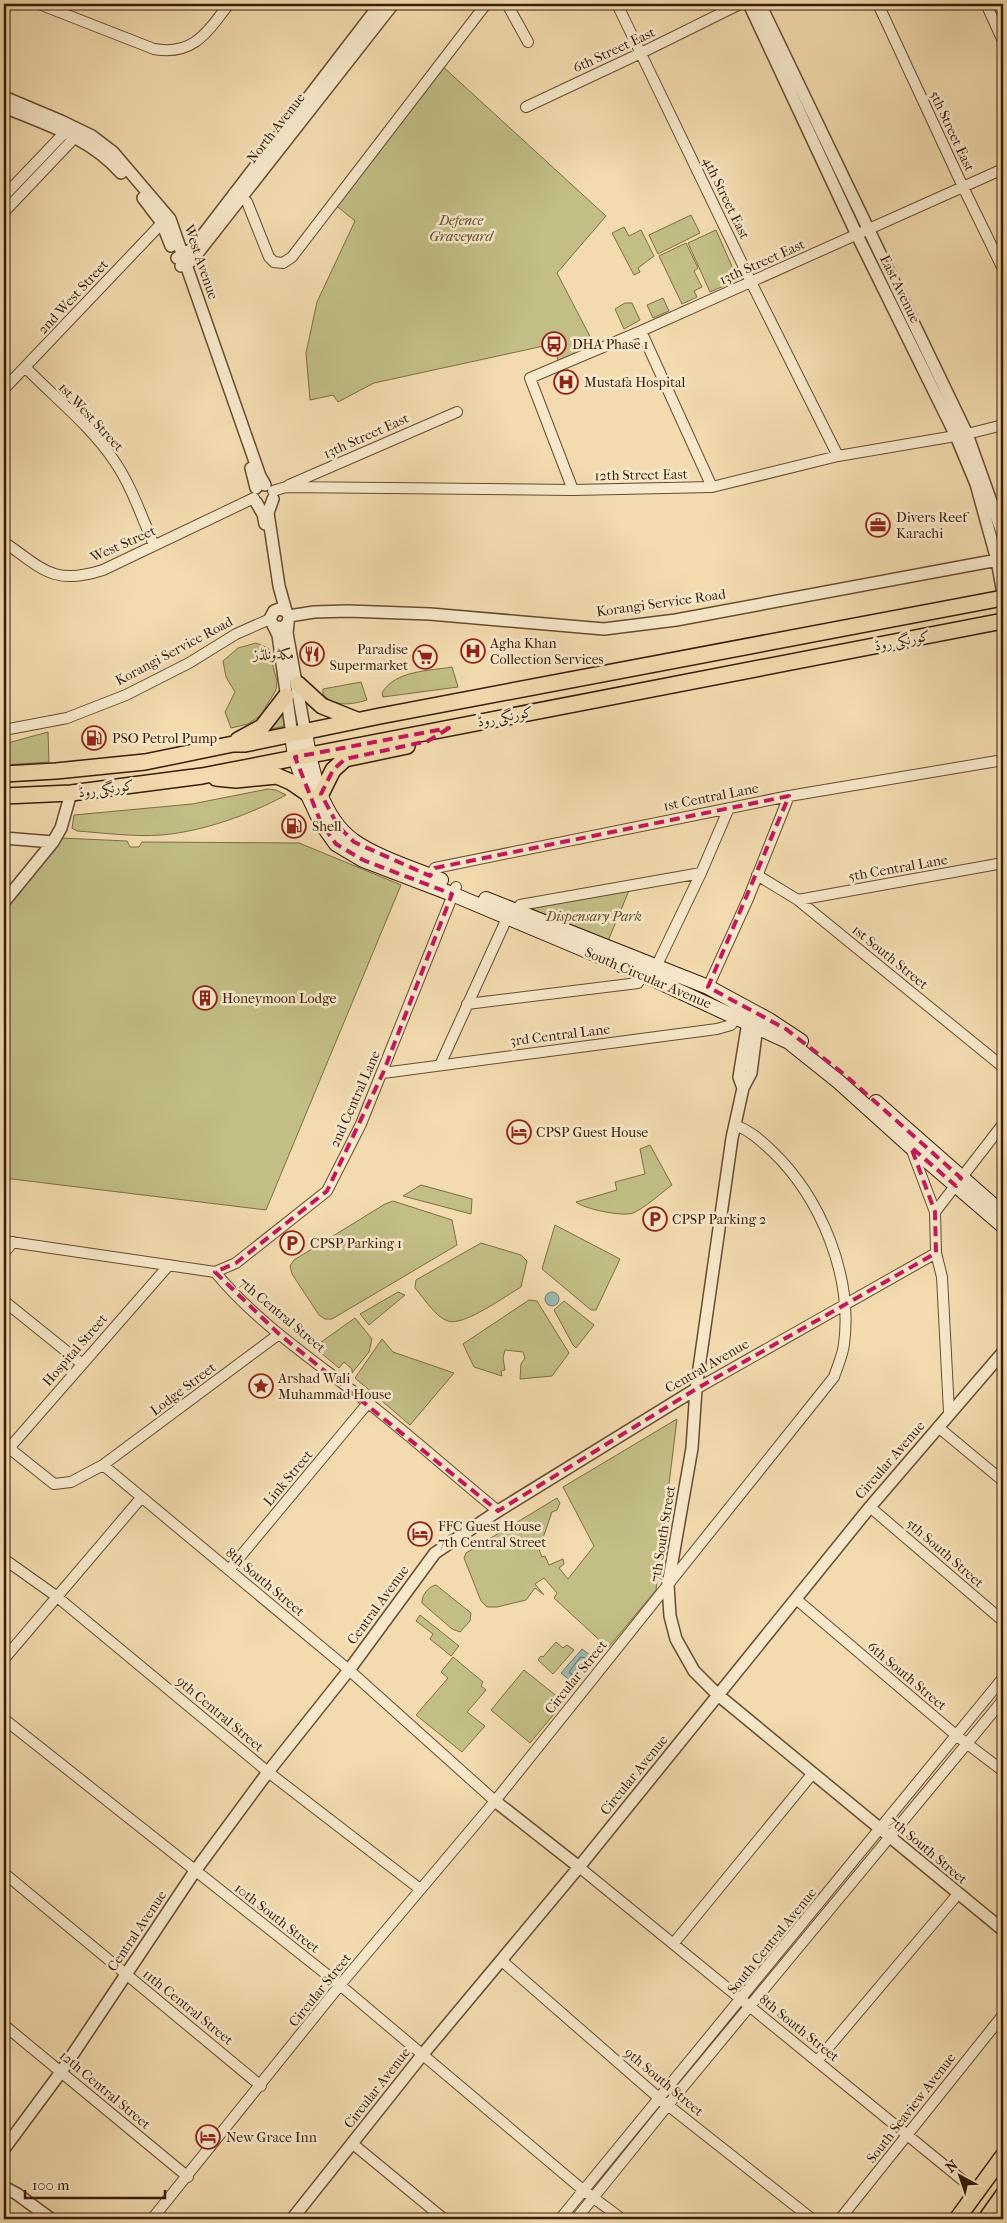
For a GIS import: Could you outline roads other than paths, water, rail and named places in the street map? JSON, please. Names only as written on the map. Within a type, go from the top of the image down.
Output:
[{"type":"main road","name":"کورنگی روڈ","points":[[4,774],[145,762],[1003,598]]},
{"type":"main road","name":"کورنگی روڈ","points":[[4,796],[71,794],[202,776],[1003,621]]},
{"type":"main road","points":[[298,684],[322,706],[358,720]]},
{"type":"main road","points":[[233,744],[262,727],[286,696]]},
{"type":"main road","points":[[202,776],[236,780],[277,776],[314,793],[345,759],[428,741],[449,728]]},
{"type":"main road","name":"South Circular Avenue","points":[[298,734],[302,756],[326,833],[340,847],[363,860],[454,890],[512,915],[789,1042],[840,1082],[911,1147],[1003,1213]]},
{"type":"main road","name":"South Circular Avenue","points":[[314,793],[338,826],[354,842],[430,876],[454,890]]},
{"type":"main road","name":"South Circular Avenue","points":[[512,915],[656,967],[708,988],[786,1030],[845,1075],[1003,1226]]},
{"type":"main road","points":[[958,2219],[1003,2156]]},
{"type":"main road","points":[[986,2219],[1003,2195]]},
{"type":"street","points":[[39,4],[154,49],[166,51],[177,50],[199,40],[229,4]]},
{"type":"street","name":"North Avenue","points":[[237,195],[380,4]]},
{"type":"street","name":"North Avenue","points":[[181,261],[393,4]]},
{"type":"street","points":[[237,195],[247,202],[269,257],[274,262],[283,263],[292,257],[486,4]]},
{"type":"street","points":[[507,4],[528,42]]},
{"type":"street","name":"4th Street East","points":[[618,4],[751,282],[838,456]]},
{"type":"street","name":"6th Street East","points":[[526,107],[740,4]]},
{"type":"street","name":"East Avenue","points":[[749,4],[857,235],[961,435],[1000,560],[1003,594]]},
{"type":"street","name":"East Avenue","points":[[760,4],[870,229],[1003,535]]},
{"type":"street","name":"5th Street East","points":[[878,4],[1003,269]]},
{"type":"street","points":[[986,4],[1003,41]]},
{"type":"street","name":"West Avenue","points":[[4,97],[114,152],[170,219],[181,261],[255,479],[263,494],[263,514],[273,588],[280,618],[287,634],[298,684],[298,734]]},
{"type":"street","name":"West Avenue","points":[[4,107],[73,132],[108,158],[162,223],[181,261]]},
{"type":"street","points":[[4,196],[73,132]]},
{"type":"street","points":[[4,212],[73,132]]},
{"type":"street","name":"13th Street East","points":[[573,490],[530,378],[641,331],[1003,169]]},
{"type":"street","name":"2nd West Street","points":[[4,389],[162,223]]},
{"type":"street","points":[[641,331],[712,487]]},
{"type":"street","name":"1st West Street","points":[[25,367],[101,443],[116,463],[154,545]]},
{"type":"street","name":"13th Street East","points":[[286,487],[457,412]]},
{"type":"street","name":"12th Street East","points":[[263,494],[286,487],[573,490],[712,487],[838,456],[1003,426]]},
{"type":"street","name":"West Street","points":[[4,542],[48,572],[71,577],[103,570],[263,494]]},
{"type":"street","name":"Korangi Service Road","points":[[4,730],[67,718],[126,696],[189,663],[236,634],[280,618],[314,612],[403,613],[604,629],[676,620],[1000,560]]},
{"type":"street","name":"West Avenue","points":[[280,618],[278,634],[286,696],[298,734]]},
{"type":"street","name":"1st Central Lane","points":[[430,876],[435,868],[788,796],[1003,760]]},
{"type":"street","points":[[4,901],[52,842],[61,828],[71,794]]},
{"type":"street","points":[[708,988],[748,899],[788,796]]},
{"type":"street","points":[[656,967],[701,873],[729,808]]},
{"type":"street","points":[[4,838],[52,842]]},
{"type":"street","name":"5th Central Lane","points":[[798,900],[1003,863]]},
{"type":"street","points":[[440,1065],[467,1004],[512,915],[520,905],[701,873]]},
{"type":"street","name":"1st South Street","points":[[756,875],[798,900],[1003,1067]]},
{"type":"street","name":"2nd Central Lane","points":[[215,1272],[236,1264],[327,1191],[361,1124],[383,1073],[454,890]]},
{"type":"street","points":[[467,1004],[638,983],[642,974]]},
{"type":"street","name":"3rd Central Lane","points":[[383,1073],[717,1029],[747,1022]]},
{"type":"street","name":"7th South Street","points":[[747,1022],[751,1073],[743,1088],[732,1138],[696,1389],[692,1448],[668,1585],[670,1616],[676,1639],[694,1671],[718,1694],[1003,1930]]},
{"type":"street","points":[[935,1212],[1003,1124]]},
{"type":"street","name":"Circular Street","points":[[152,2219],[262,2086],[340,1985],[495,1801],[834,1377],[844,1345],[845,1305],[835,1252],[816,1207],[790,1168],[751,1131],[735,1125]]},
{"type":"street","points":[[911,1147],[935,1212],[936,1253],[942,1277],[950,1412]]},
{"type":"street","points":[[4,1253],[8,1242],[215,1272]]},
{"type":"street","name":"Central Avenue","points":[[4,2149],[61,2072],[195,1870],[268,1772],[349,1670],[435,1553],[696,1389],[936,1253]]},
{"type":"street","name":"Hospital Street","points":[[5,1449],[169,1265]]},
{"type":"street","name":"7th Central Street","points":[[215,1272],[232,1292],[280,1334],[368,1403],[498,1512]]},
{"type":"street","points":[[4,1301],[81,1363]]},
{"type":"street","name":"Lodge Street","points":[[103,1465],[280,1334]]},
{"type":"street","name":"Circular Avenue","points":[[292,2219],[423,2054],[579,1867],[870,1507],[950,1412],[1002,1355]]},
{"type":"street","name":"Link Street","points":[[228,1570],[368,1403]]},
{"type":"street","points":[[938,1427],[1003,1481]]},
{"type":"street","points":[[5,1449],[54,1484],[71,1482],[103,1465]]},
{"type":"street","name":"8th South Street","points":[[103,1465],[349,1670],[495,1801]]},
{"type":"street","points":[[4,1659],[141,1498]]},
{"type":"street","name":"5th South Street","points":[[870,1507],[1003,1621]]},
{"type":"street","name":"9th Central Street","points":[[4,1559],[56,1596],[268,1772],[420,1888]]},
{"type":"street","name":"6th South Street","points":[[796,1599],[957,1736],[1003,1771]]},
{"type":"street","name":"South Central Avenue","points":[[560,2219],[583,2190],[664,2102],[742,1999],[1003,1678]]},
{"type":"street","points":[[576,2219],[664,2102],[751,2007],[1003,1700]]},
{"type":"street","name":"10th South Street","points":[[4,1719],[340,1985],[583,2190],[622,2219]]},
{"type":"street","points":[[673,1944],[813,1773]]},
{"type":"street","points":[[495,1801],[579,1867]]},
{"type":"street","name":"8th South Street","points":[[579,1867],[977,2192]]},
{"type":"street","name":"11th Central Street","points":[[4,1873],[262,2086]]},
{"type":"street","points":[[817,2061],[958,1894]]},
{"type":"street","name":"9th South Street","points":[[502,1961],[664,2102],[812,2219]]},
{"type":"street","name":"South Seaview Avenue","points":[[840,2219],[1003,2014]]},
{"type":"street","name":"12th Central Street","points":[[4,2024],[188,2177]]},
{"type":"street","points":[[353,2144],[444,2219]]},
{"type":"street","points":[[4,2187],[17,2194],[51,2219]]},
{"type":"water","points":[[549,1292],[555,1292],[559,1299],[555,1306],[549,1306],[545,1302],[545,1296]]},
{"type":"water","points":[[582,1649],[594,1658],[573,1683],[561,1673]]},
{"type":"place","name":"DHA Phase 1","points":[[554,344]]},
{"type":"place","name":"Mustafa Hospital","points":[[566,382]]},
{"type":"place","name":"Divers Reef Karachi","points":[[878,525]]},
{"type":"place","name":"Agha Khan Collection Services","points":[[473,651]]},
{"type":"place","name":"مکڈونلڈز","points":[[312,654]]},
{"type":"place","name":"Paradise Supermarket","points":[[425,657]]},
{"type":"place","name":"PSO Petrol Pump","points":[[94,738]]},
{"type":"place","name":"Shell","points":[[294,826]]},
{"type":"place","name":"Honeymoon Lodge","points":[[205,998]]},
{"type":"place","name":"CPSP Guest House","points":[[519,1132]]},
{"type":"place","name":"CPSP Parking 2","points":[[655,1219]]},
{"type":"place","name":"CPSP Parking 1","points":[[292,1243]]},
{"type":"place","name":"Arshad Wali Muhammad House","points":[[261,1386]]},
{"type":"place","name":"FFC Guest House 7th Central Street","points":[[420,1534]]},
{"type":"place","name":"New Grace Inn","points":[[208,2137]]},
{"type":"park label","name":"Defence Graveyard","points":[[461,228]]},
{"type":"park label","name":"Dispensary Park","points":[[594,916]]}]
